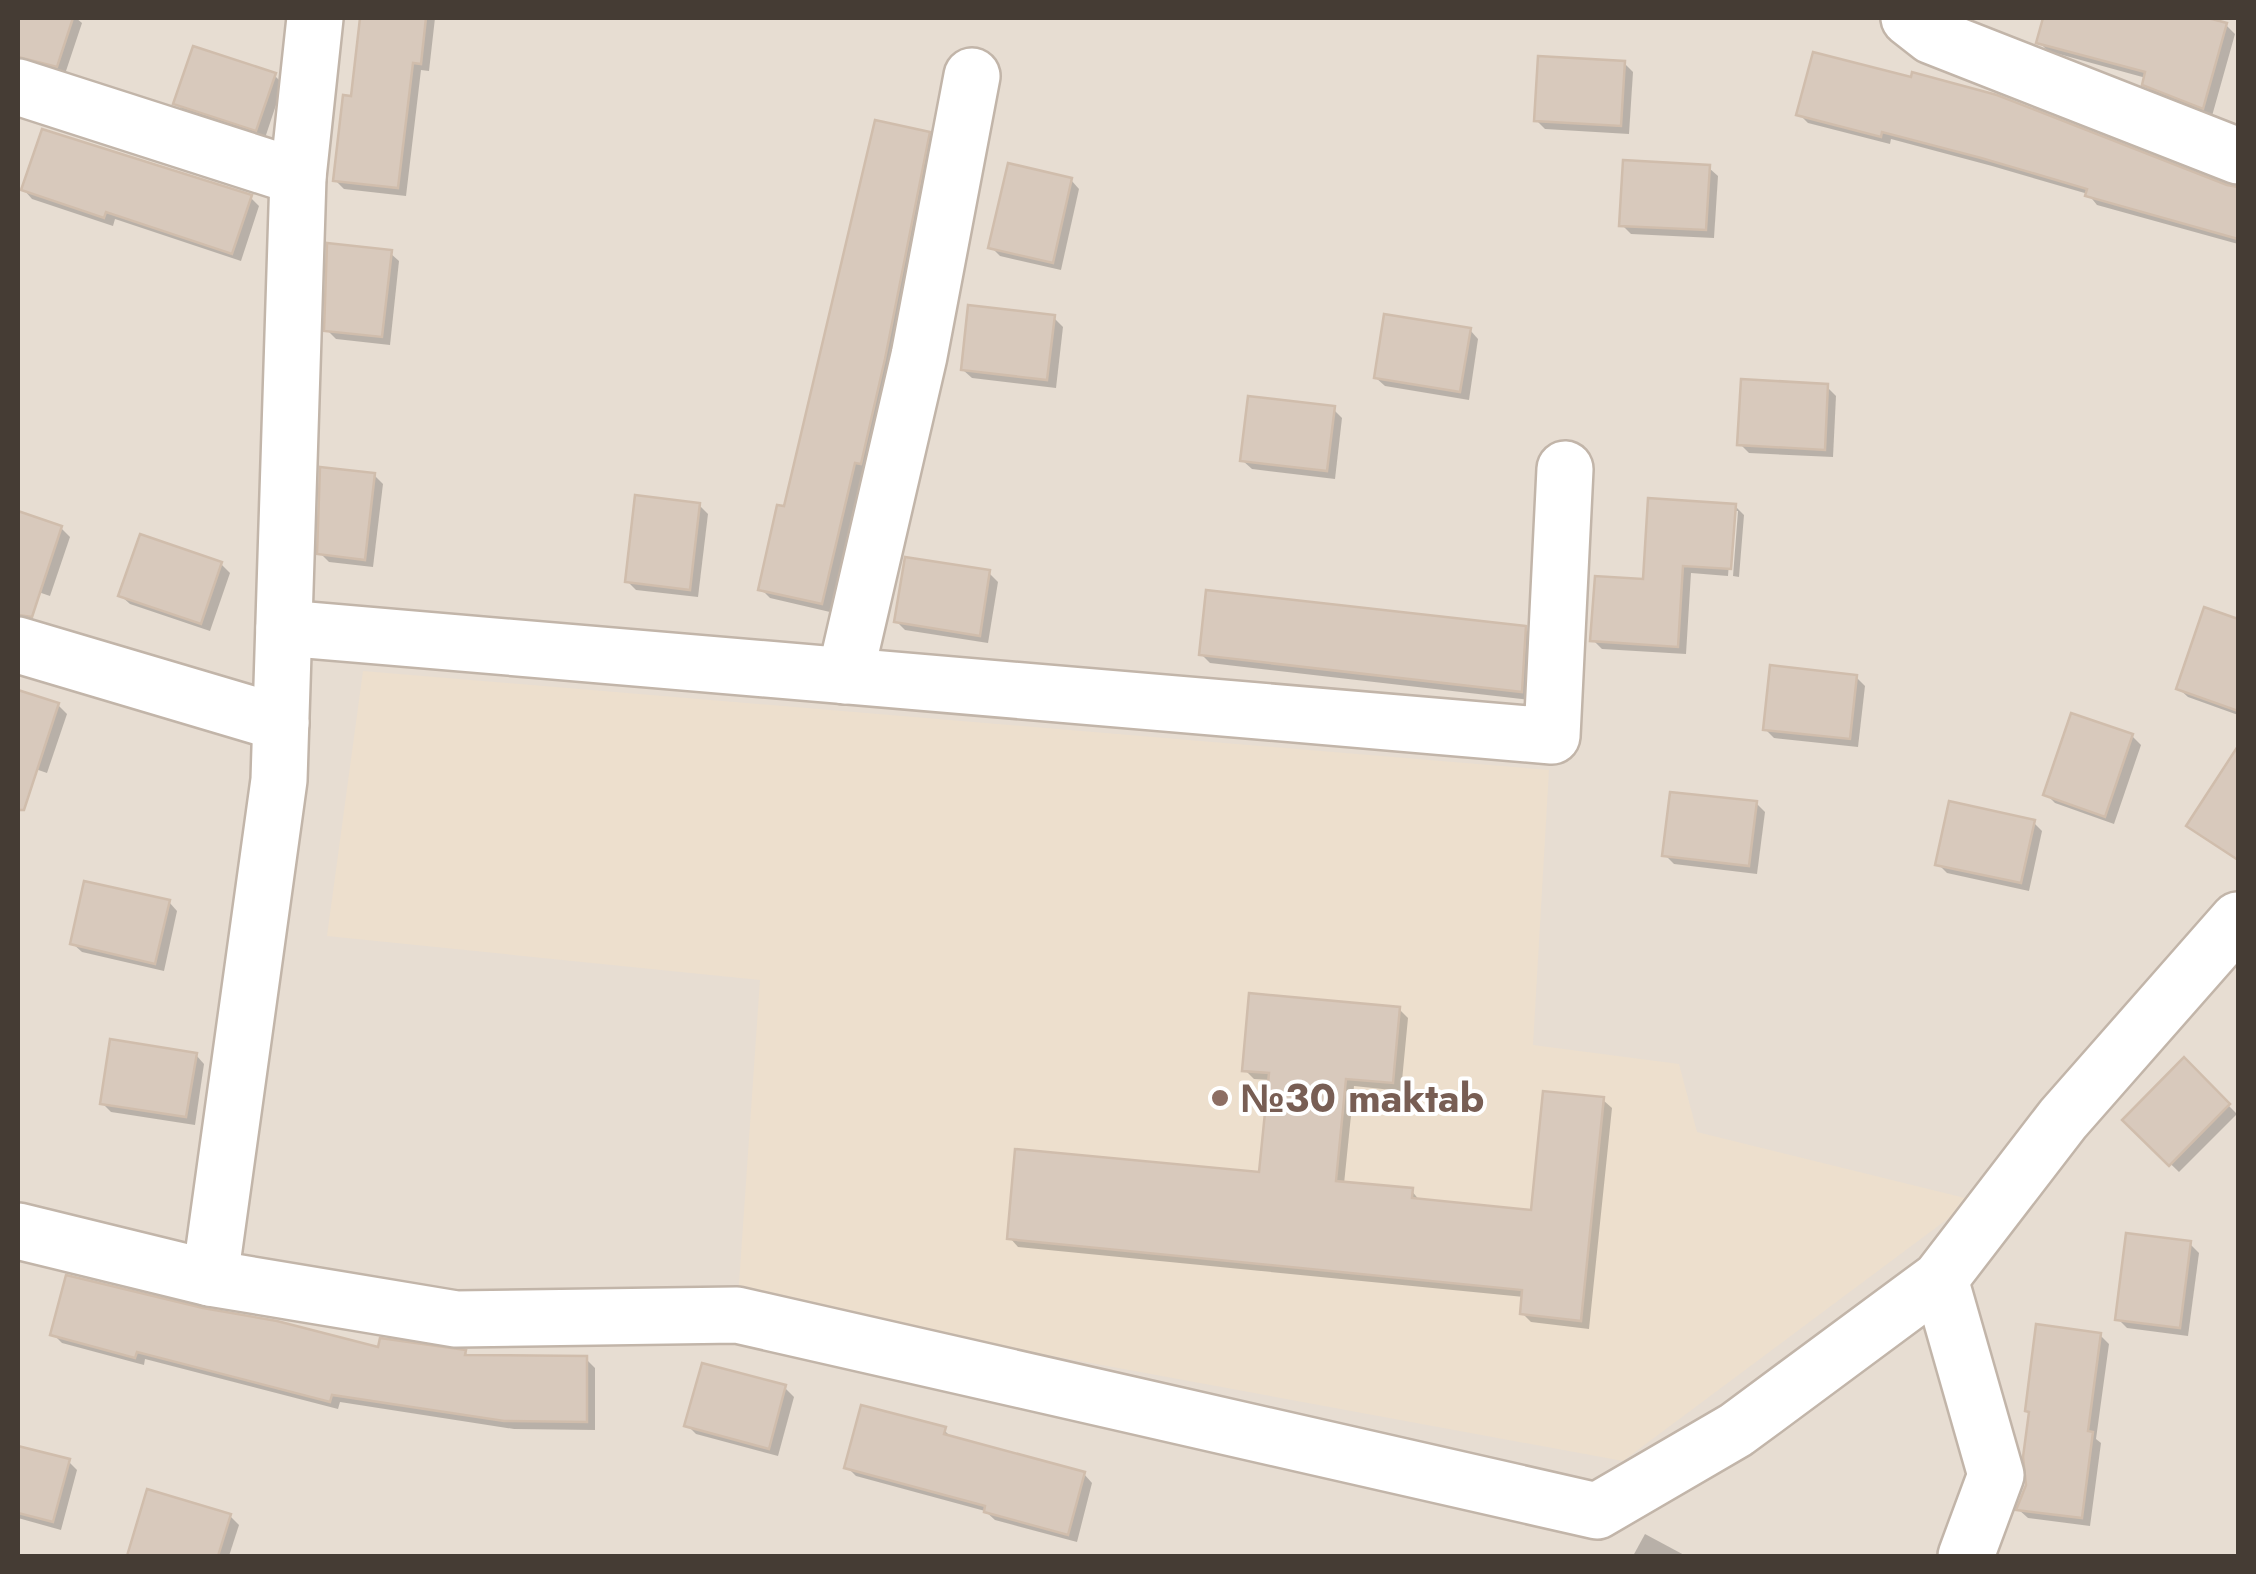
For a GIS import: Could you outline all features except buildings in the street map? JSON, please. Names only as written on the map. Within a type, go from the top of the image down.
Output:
[{"type":"street","points":[[210,1278],[279,780],[298,177],[315,18]]},
{"type":"street","points":[[1909,18],[1932,36],[2238,156]]},
{"type":"street","points":[[846,676],[919,356],[972,76]]},
{"type":"street","points":[[18,87],[298,177]]},
{"type":"street","points":[[284,628],[1552,736],[1565,469]]},
{"type":"street","points":[[18,645],[281,723]]},
{"type":"street","points":[[18,1231],[210,1278],[456,1319],[737,1315],[1597,1511],[1736,1430],[1940,1279],[2063,1119],[2238,920]]},
{"type":"street","points":[[1940,1279],[1996,1475],[1966,1556]]},
{"type":"shaded area","points":[[18,18],[2238,18],[2238,1556],[18,1556]]},
{"type":"shaded area","name":"№30 maktab","points":[[363,671],[1549,770],[1533,1045],[1679,1064],[1697,1132],[1973,1200],[1623,1461],[738,1298],[760,980],[327,936]]},
{"type":"place","name":"№30 maktab","points":[[1220,1098]]}]
